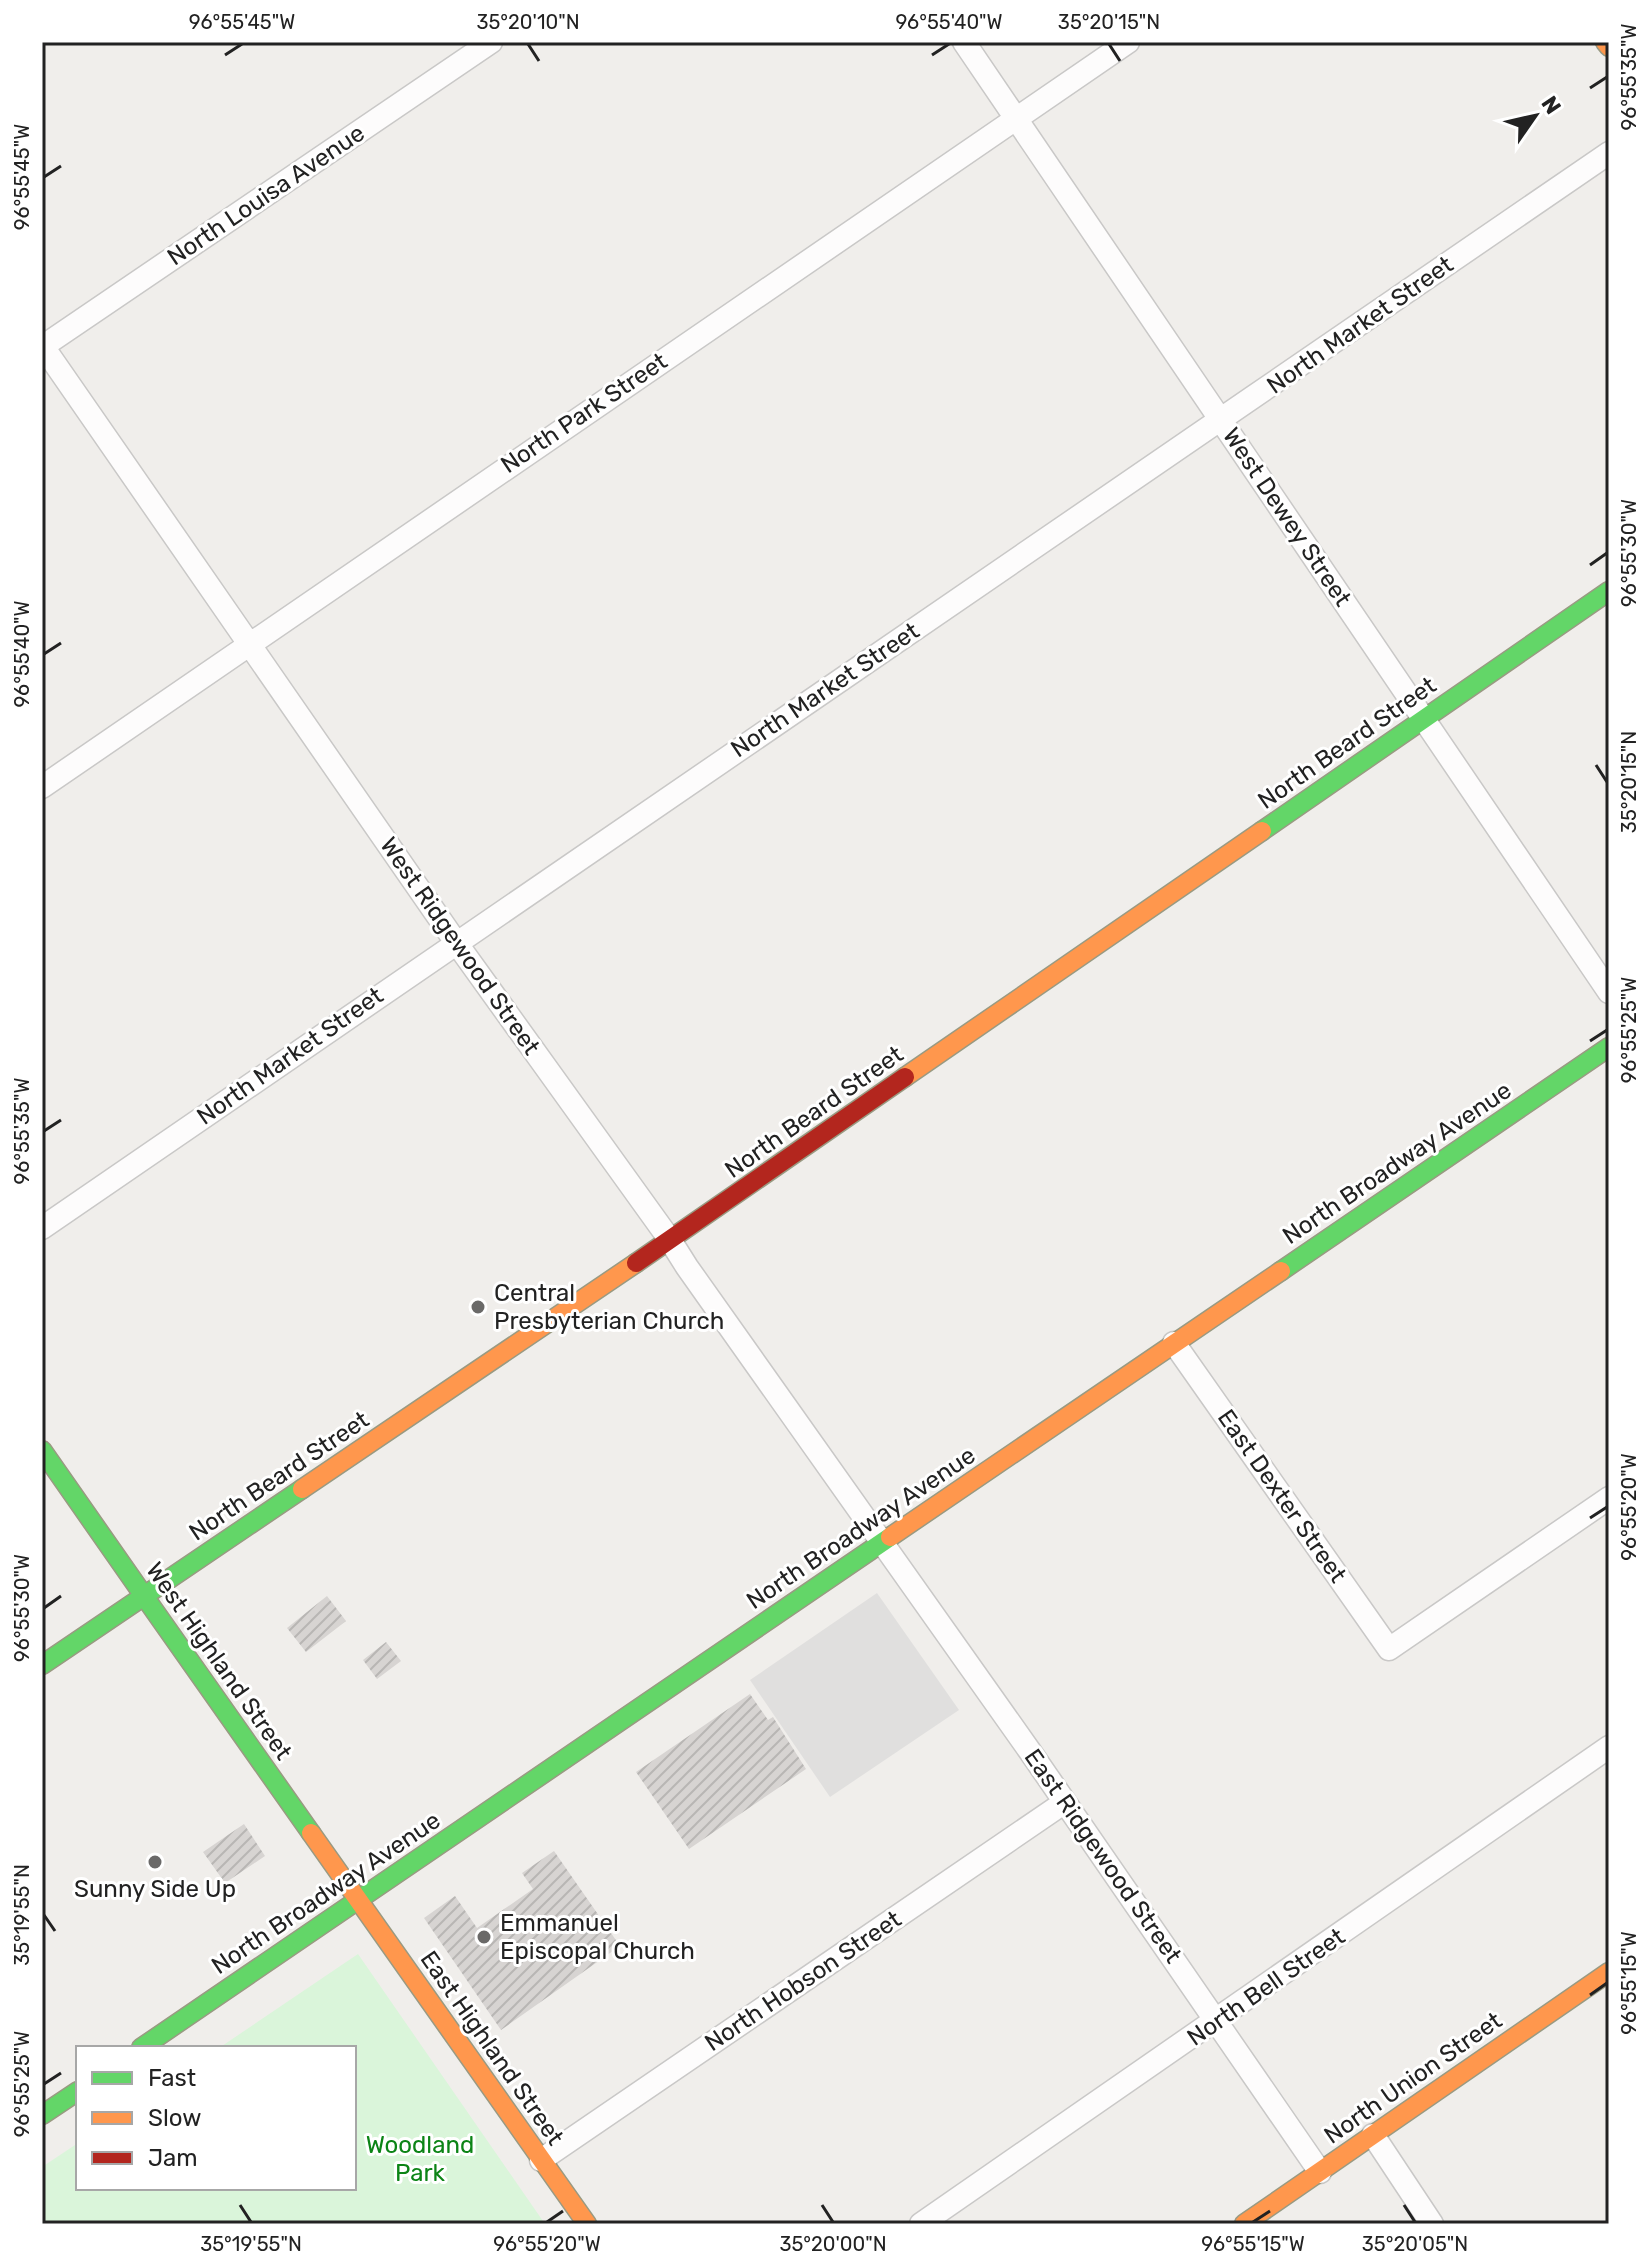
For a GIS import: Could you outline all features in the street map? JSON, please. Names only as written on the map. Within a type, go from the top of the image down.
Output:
[{"type":"street","name":"North Louisa Avenue","points":[[42,346],[491,42]]},
{"type":"street","name":"West Dewey Street","points":[[964,42],[1609,992]]},
{"type":"street","name":"North Park Street","points":[[42,787],[1128,42]]},
{"type":"street","points":[[1605,42],[1609,47]]},
{"type":"street","name":"North Market Street","points":[[42,1228],[455,941],[1222,421],[1609,153]]},
{"type":"street","name":"West Ridgewood Street","points":[[42,346],[455,941],[883,1542]]},
{"type":"street","name":"North Beard Street","points":[[42,1665],[670,1240],[1609,591]]},
{"type":"street","name":"North Broadway Avenue","points":[[144,2046],[1609,1047]]},
{"type":"street","name":"East Dexter Street","points":[[1174,1343],[1389,1649],[1608,1501]]},
{"type":"street","name":"West Highland Street","points":[[42,1450],[358,1900]]},
{"type":"street","name":"East Ridgewood Street","points":[[883,1542],[1218,2020],[1320,2172]]},
{"type":"street","name":"North Bell Street","points":[[921,2224],[1609,1747]]},
{"type":"street","name":"North Hobson Street","points":[[541,2160],[1065,1802]]},
{"type":"street","name":"East Highland Street","points":[[358,1900],[587,2224]]},
{"type":"street","name":"North Union Street","points":[[1244,2224],[1609,1972]]},
{"type":"street","points":[[42,2115],[76,2092]]},
{"type":"street","points":[[1373,2135],[1432,2224]]},
{"type":"green space","name":"Woodland Park","points":[[358,1954],[545,2224],[42,2224],[42,2167],[76,2144],[76,2190],[356,2190],[356,2046],[222,2046]]},
{"type":"shaded area","points":[[877,1593],[959,1710],[830,1797],[750,1680]]},
{"type":"building","points":[[327,1596],[346,1621],[306,1652],[287,1628]]},
{"type":"building","points":[[386,1642],[401,1661],[377,1679],[363,1660]]},
{"type":"building","points":[[750,1694],[768,1720],[773,1717],[806,1769],[689,1849],[636,1772]]},
{"type":"building","points":[[244,1824],[265,1856],[225,1883],[203,1852]]},
{"type":"building","name":"Emmanuel Episcopal Church","points":[[554,1851],[620,1946],[501,2030],[424,1918],[455,1896],[477,1928],[533,1889],[522,1873]]},
{"type":"traffic: fast","points":[[1262,831],[1609,591]]},
{"type":"traffic: fast","points":[[1281,1271],[1609,1047]]},
{"type":"traffic: fast","points":[[42,1450],[144,1596],[42,1665]]},
{"type":"traffic: fast","points":[[302,1489],[144,1596],[311,1833]]},
{"type":"traffic: fast","points":[[144,2046],[890,1537]]},
{"type":"traffic: fast","points":[[42,2115],[76,2092]]},
{"type":"traffic: slow","points":[[1605,42],[1609,47]]},
{"type":"traffic: slow","points":[[905,1077],[1262,831]]},
{"type":"traffic: slow","points":[[302,1489],[636,1263]]},
{"type":"traffic: slow","points":[[890,1537],[1281,1271]]},
{"type":"traffic: slow","points":[[311,1833],[587,2224]]},
{"type":"traffic: slow","points":[[1244,2224],[1609,1972]]},
{"type":"traffic: jam","points":[[636,1263],[905,1077]]},
{"type":"place","name":"Central Presbyterian Church","points":[[478,1307]]},
{"type":"place","name":"Sunny Side Up","points":[[155,1862]]},
{"type":"place","name":"Emmanuel Episcopal Church","points":[[484,1937]]}]
